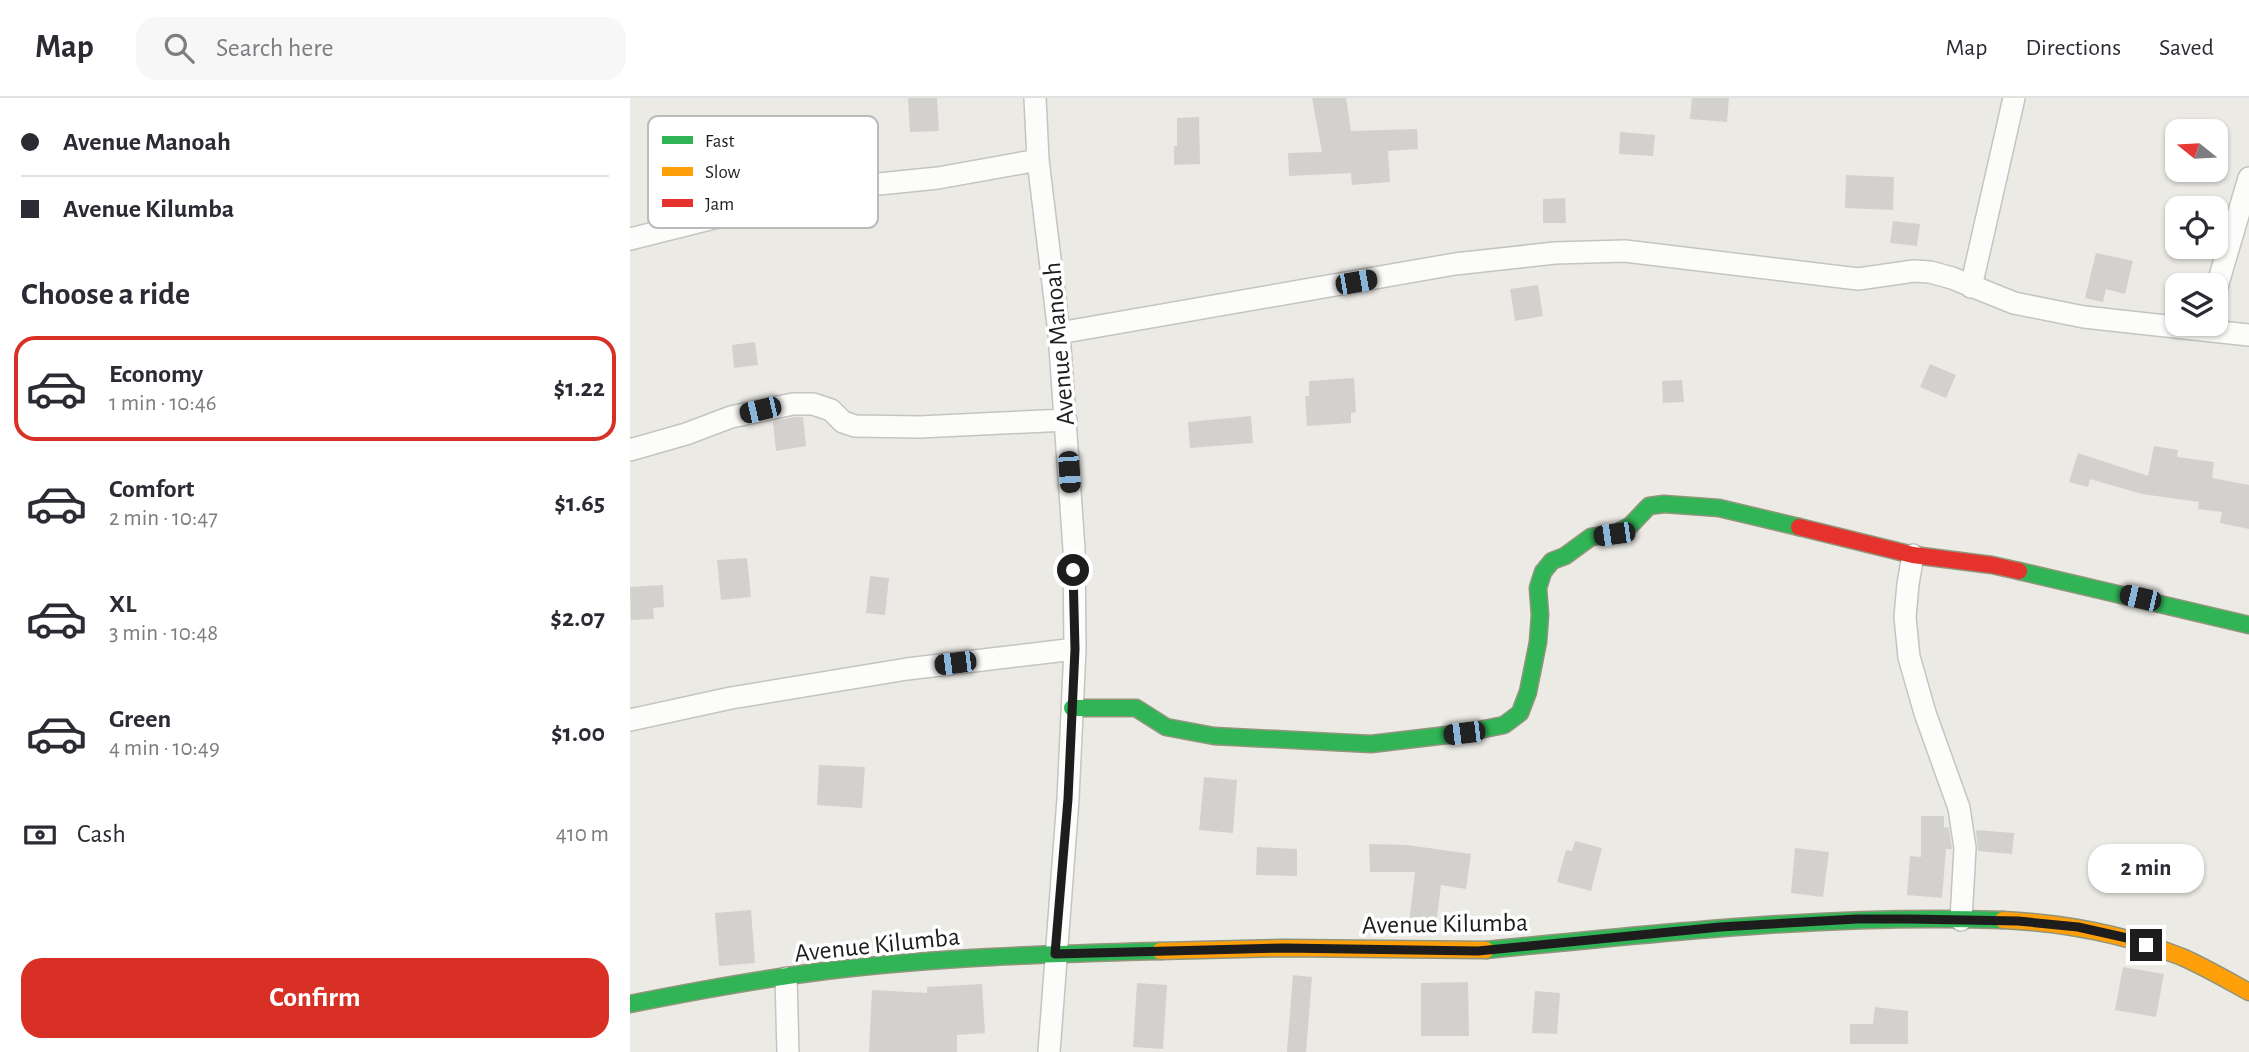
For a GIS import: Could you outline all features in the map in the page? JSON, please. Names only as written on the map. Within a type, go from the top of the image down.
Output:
[{"type":"street","name":"Avenue Manoah","points":[[1034,98],[1038,160],[1059,333],[1074,549],[1075,649],[1068,799],[1049,1052]]},
{"type":"street","points":[[1971,286],[2014,98]]},
{"type":"street","points":[[878,184],[938,178],[1038,160]]},
{"type":"street","points":[[2221,273],[2249,178]]},
{"type":"street","points":[[630,239],[674,228]]},
{"type":"street","points":[[1059,333],[1455,264],[1555,253],[1636,252],[1858,279],[1914,271],[1930,272],[2014,303],[2084,317],[2165,324]]},
{"type":"street","points":[[2228,331],[2249,335]]},
{"type":"street","points":[[630,450],[686,434],[731,417],[793,404],[813,404],[831,410],[843,422],[855,426],[919,427],[1066,420]]},
{"type":"street","points":[[1072,708],[1136,708],[1167,727],[1214,736],[1371,744],[1464,733],[1504,725],[1520,713],[1528,692],[1538,642],[1538,589],[1544,572],[1552,561],[1565,556],[1591,537],[1614,534],[1630,526],[1649,506],[1681,504],[1719,508],[1913,555],[1992,565],[2249,625]]},
{"type":"street","points":[[1913,555],[1905,617],[1909,657],[1925,713],[1959,808],[1965,848],[1961,920]]},
{"type":"street","points":[[630,720],[731,698],[907,669],[1075,649]]},
{"type":"street","name":"Avenue Kilumba","points":[[630,1003],[827,971],[920,962],[1055,954],[1284,948],[1478,951],[1720,927],[1857,919],[2018,921],[2078,927],[2127,938],[2184,958],[2249,992]]},
{"type":"street","points":[[786,978],[788,1052]]},
{"type":"building","points":[[908,98],[937,98],[939,131],[910,132]]},
{"type":"building","points":[[1312,98],[1346,98],[1351,131],[1417,129],[1418,149],[1388,151],[1390,182],[1352,185],[1351,173],[1289,176],[1288,153],[1322,152]]},
{"type":"building","points":[[1692,98],[1729,98],[1727,122],[1690,119]]},
{"type":"building","points":[[1199,117],[1200,164],[1174,165],[1177,118]]},
{"type":"building","points":[[1620,132],[1655,135],[1653,156],[1619,154]]},
{"type":"building","points":[[1846,175],[1894,177],[1893,210],[1845,208]]},
{"type":"building","points":[[1565,198],[1566,223],[1543,223],[1543,199]]},
{"type":"building","points":[[1893,221],[1920,224],[1917,246],[1890,243]]},
{"type":"building","points":[[2096,253],[2133,261],[2125,294],[2106,289],[2103,302],[2085,298]]},
{"type":"building","points":[[1538,285],[1543,316],[1515,321],[1510,289]]},
{"type":"building","points":[[755,342],[758,365],[734,368],[732,345]]},
{"type":"building","points":[[1930,364],[1956,375],[1946,398],[1920,387]]},
{"type":"building","points":[[1354,378],[1356,412],[1351,413],[1351,423],[1307,426],[1305,396],[1309,396],[1309,381]]},
{"type":"building","points":[[1682,380],[1684,402],[1663,403],[1662,381]]},
{"type":"building","points":[[1251,416],[1253,443],[1190,448],[1188,422]]},
{"type":"building","points":[[803,417],[806,446],[776,451],[773,422]]},
{"type":"building","points":[[2154,446],[2178,450],[2177,457],[2214,462],[2212,478],[2249,485],[2249,529],[2220,523],[2222,512],[2198,509],[2199,502],[2142,494],[2090,479],[2088,487],[2069,482],[2078,453],[2148,476]]},
{"type":"building","points":[[747,558],[751,597],[721,600],[717,560]]},
{"type":"building","points":[[870,576],[889,578],[885,615],[866,613]]},
{"type":"building","points":[[663,585],[664,607],[653,608],[654,619],[631,620],[630,587]]},
{"type":"building","points":[[819,765],[865,767],[862,808],[817,805]]},
{"type":"building","points":[[1204,777],[1237,780],[1233,833],[1199,830]]},
{"type":"building","points":[[1921,816],[1944,816],[1944,827],[1949,828],[1952,849],[1946,849],[1942,898],[1907,895],[1910,856],[1921,857]]},
{"type":"building","points":[[1976,830],[2014,833],[2012,854],[1978,851]]},
{"type":"building","points":[[1575,841],[1602,848],[1591,891],[1557,882],[1566,850],[1572,851]]},
{"type":"building","points":[[1369,844],[1407,845],[1471,854],[1466,889],[1441,885],[1435,933],[1408,932],[1415,872],[1370,872]]},
{"type":"building","points":[[2143,844],[2181,849],[2178,868],[2140,862]]},
{"type":"building","points":[[1257,847],[1297,849],[1297,876],[1256,875]]},
{"type":"building","points":[[1795,848],[1829,852],[1823,897],[1791,893]]},
{"type":"building","points":[[751,910],[755,963],[719,966],[715,913]]},
{"type":"building","points":[[2123,967],[2164,974],[2156,1017],[2115,1010]]},
{"type":"building","points":[[1293,975],[1312,977],[1306,1052],[1287,1052]]},
{"type":"building","points":[[1468,982],[1469,1036],[1421,1036],[1421,983]]},
{"type":"building","points":[[1137,983],[1167,985],[1163,1049],[1133,1047]]},
{"type":"building","points":[[982,984],[985,1033],[957,1035],[957,1052],[869,1052],[872,990],[927,993],[927,987]]},
{"type":"building","points":[[1535,991],[1560,993],[1557,1034],[1532,1033]]},
{"type":"building","points":[[1875,1007],[1908,1011],[1908,1044],[1850,1044],[1850,1024],[1873,1024]]},
{"type":"traffic: fast","points":[[1072,708],[1136,708],[1166,727],[1214,736],[1371,744],[1464,733],[1504,725],[1520,713],[1528,692],[1538,642],[1538,588],[1543,572],[1552,561],[1565,556],[1591,537],[1614,534],[1630,526],[1649,506],[1664,504],[1719,508],[1799,527]]},
{"type":"traffic: fast","points":[[2019,571],[2249,625]]},
{"type":"traffic: fast","points":[[1486,950],[1680,931],[1809,922],[2003,920]]},
{"type":"traffic: fast","points":[[630,1004],[800,974],[867,966],[992,957],[1160,951]]},
{"type":"traffic: slow","points":[[2003,920],[2072,927],[2138,942],[2182,957],[2249,992]]},
{"type":"traffic: slow","points":[[1160,951],[1284,948],[1486,950]]},
{"type":"traffic: jam","points":[[1799,527],[1913,555],[2019,571]]},
{"type":"route","points":[[1073,570],[1075,649],[1068,799],[1055,954],[1284,948],[1478,951],[1720,927],[1857,919],[1934,918],[2018,921],[2078,927],[2146,945]]}]
